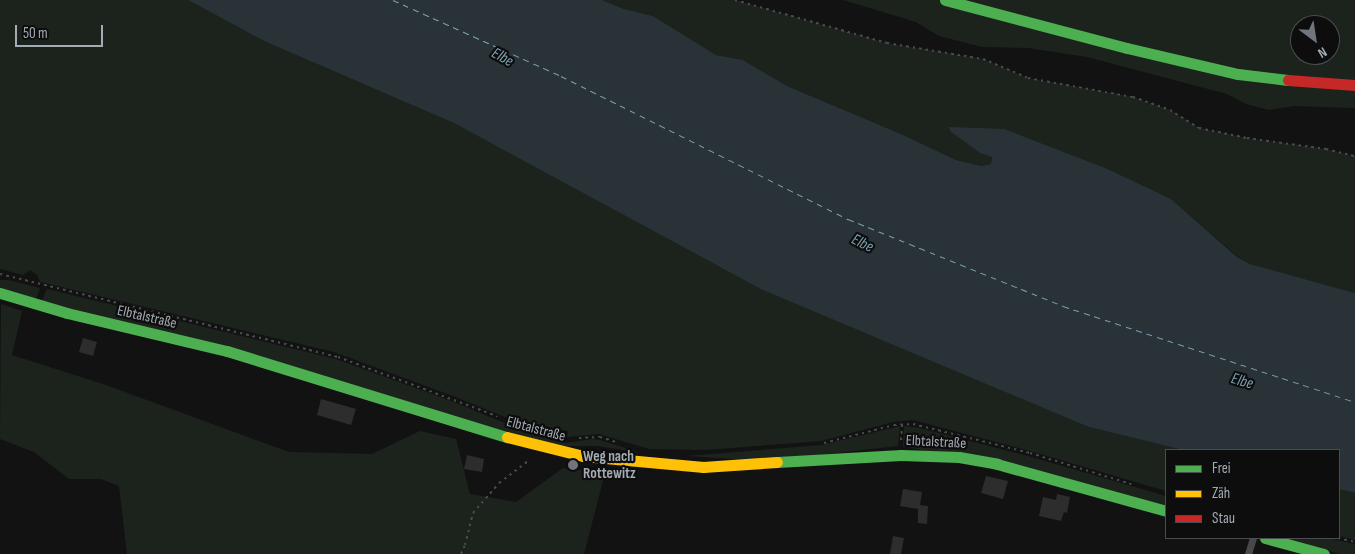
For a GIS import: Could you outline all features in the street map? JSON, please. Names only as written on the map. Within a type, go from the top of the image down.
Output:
[{"type":"street","points":[[945,0],[1127,48],[1238,74],[1293,81],[1355,84]]},
{"type":"street","name":"Elbtalstraße","points":[[0,293],[47,307],[236,354],[509,438],[583,456],[703,467],[901,455],[949,456],[997,464],[1165,511]]},
{"type":"street","points":[[1268,539],[1324,554]]},
{"type":"lane","points":[[1248,554],[1253,539]]},
{"type":"path","points":[[735,0],[887,43],[983,59],[1028,78],[1133,97],[1170,110],[1199,128],[1247,138],[1326,149],[1355,156]]},
{"type":"path","points":[[0,274],[338,357],[498,417]]},
{"type":"path","points":[[821,443],[894,425],[913,424],[1030,453],[1138,486]]},
{"type":"path","points":[[574,439],[600,437],[616,442]]},
{"type":"path","points":[[461,554],[473,513],[499,483],[530,460]]},
{"type":"path","points":[[1340,538],[1355,542]]},
{"type":"shaded area","points":[[0,0],[188,0],[264,41],[456,124],[1089,427],[1179,449],[1165,449],[1165,491],[1030,451],[913,420],[893,422],[821,441],[706,450],[649,449],[599,434],[567,437],[568,431],[548,428],[546,433],[537,430],[453,396],[334,352],[40,282],[37,275],[30,270],[23,275],[0,269]]},
{"type":"shaded area","points":[[602,0],[735,0],[887,43],[983,59],[1028,78],[1133,97],[1170,110],[1199,128],[1247,138],[1326,149],[1355,156],[1355,293],[1250,264],[1238,257],[1171,199],[951,131],[980,153],[992,157],[991,164],[981,166],[956,160],[901,134],[787,86],[743,60],[716,55],[653,16],[624,9]]},
{"type":"shaded area","points":[[843,0],[1355,0],[1355,108],[1294,106],[1269,110],[1246,104],[1227,94],[1087,57],[1028,48],[982,47],[939,36],[916,22]]},
{"type":"shaded area","points":[[0,280],[8,280],[40,288],[36,299],[0,288]]},
{"type":"shaded area","points":[[47,289],[336,359],[451,401],[535,435],[565,443],[592,439],[600,440],[641,453],[598,446],[557,446],[42,301]]},
{"type":"shaded area","points":[[1,304],[22,311],[12,355],[106,385],[289,452],[372,454],[420,431],[456,439],[470,494],[516,502],[563,468],[605,473],[584,554],[127,554],[119,486],[101,479],[69,479],[34,452],[0,439]]},
{"type":"shaded area","points":[[900,426],[898,446],[764,461],[686,456],[822,445]]},
{"type":"shaded area","points":[[904,426],[920,428],[1028,456],[1165,496],[1165,507],[903,446]]},
{"type":"shaded area","points":[[1340,489],[1355,493],[1355,540],[1340,536]]},
{"type":"shaded area","points":[[1284,539],[1332,539],[1355,544],[1355,554],[1340,554]]},
{"type":"water","name":"Elbe","points":[[188,0],[602,0],[624,9],[653,16],[716,55],[743,60],[787,86],[901,134],[956,160],[981,166],[991,164],[992,157],[980,153],[950,131],[949,127],[1004,129],[1105,168],[1171,199],[1237,257],[1250,264],[1355,293],[1355,493],[1340,489],[1340,449],[1179,449],[1089,427],[761,289],[456,124],[264,41]]},
{"type":"building","points":[[83,338],[97,342],[93,356],[79,352]]},
{"type":"building","points":[[321,399],[356,409],[351,425],[317,415]]},
{"type":"building","points":[[467,455],[484,459],[482,472],[464,469]]},
{"type":"building","points":[[986,476],[1008,481],[1003,499],[981,493]]},
{"type":"building","points":[[903,489],[922,492],[920,505],[928,506],[927,524],[918,523],[918,509],[900,506]]},
{"type":"building","points":[[1057,494],[1070,497],[1067,513],[1064,512],[1061,521],[1039,516],[1043,497],[1056,500]]},
{"type":"building","points":[[893,536],[904,538],[901,554],[890,554]]},
{"type":"ferry route","points":[[393,0],[561,76],[848,219],[1063,306],[1355,402]]},
{"type":"traffic: fast","points":[[945,0],[1127,48],[1238,74],[1288,80]]},
{"type":"traffic: fast","points":[[0,293],[67,313],[227,351],[507,437]]},
{"type":"traffic: fast","points":[[777,462],[901,455],[959,457],[997,464],[1165,511]]},
{"type":"traffic: fast","points":[[1269,539],[1324,554]]},
{"type":"traffic: slow","points":[[507,437],[583,456],[703,467],[777,462]]},
{"type":"traffic: jam","points":[[1288,80],[1355,85]]},
{"type":"place","name":"Weg nach Rottewitz","points":[[573,465]]}]
